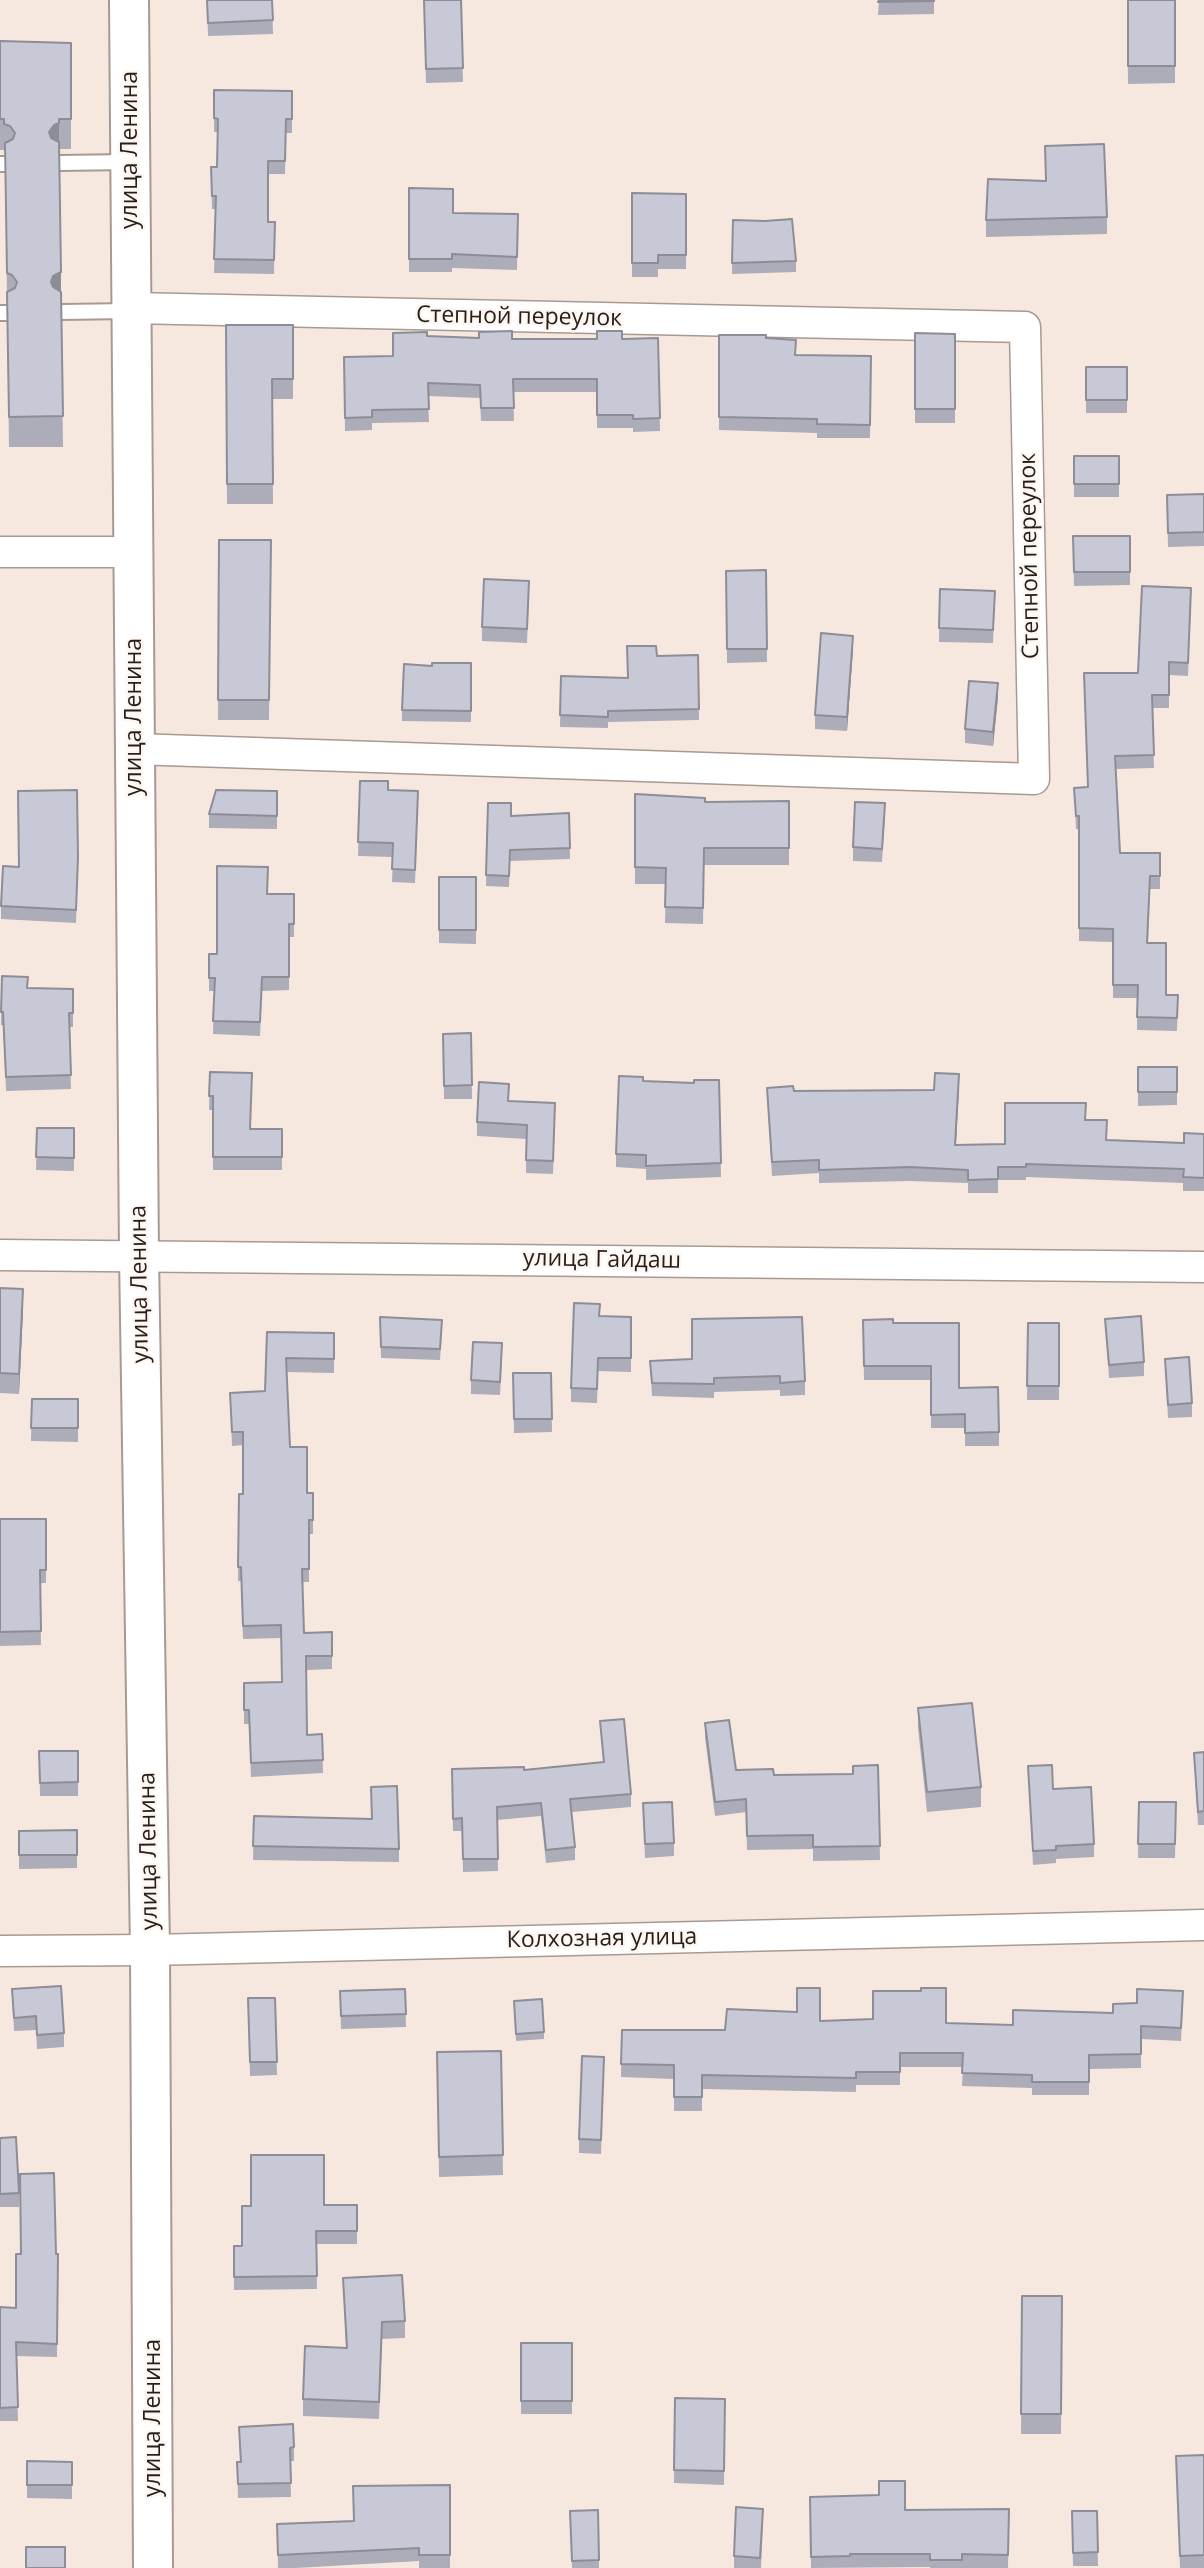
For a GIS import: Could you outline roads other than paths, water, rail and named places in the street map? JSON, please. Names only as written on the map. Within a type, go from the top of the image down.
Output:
[{"type":"street","name":"улица Ленина","points":[[129,0],[139,1255],[150,1950],[153,2568]]},
{"type":"street","name":"Степной переулок","points":[[131,310],[1025,327],[1034,779],[134,749]]},
{"type":"street","points":[[0,552],[134,552]]},
{"type":"street","name":"улица Гайдаш","points":[[0,1255],[1204,1267]]},
{"type":"street","name":"Колхозная улица","points":[[0,1951],[150,1950],[1204,1925]]},
{"type":"lane","points":[[59,163],[130,162]]},
{"type":"lane","points":[[61,312],[131,310]]}]
